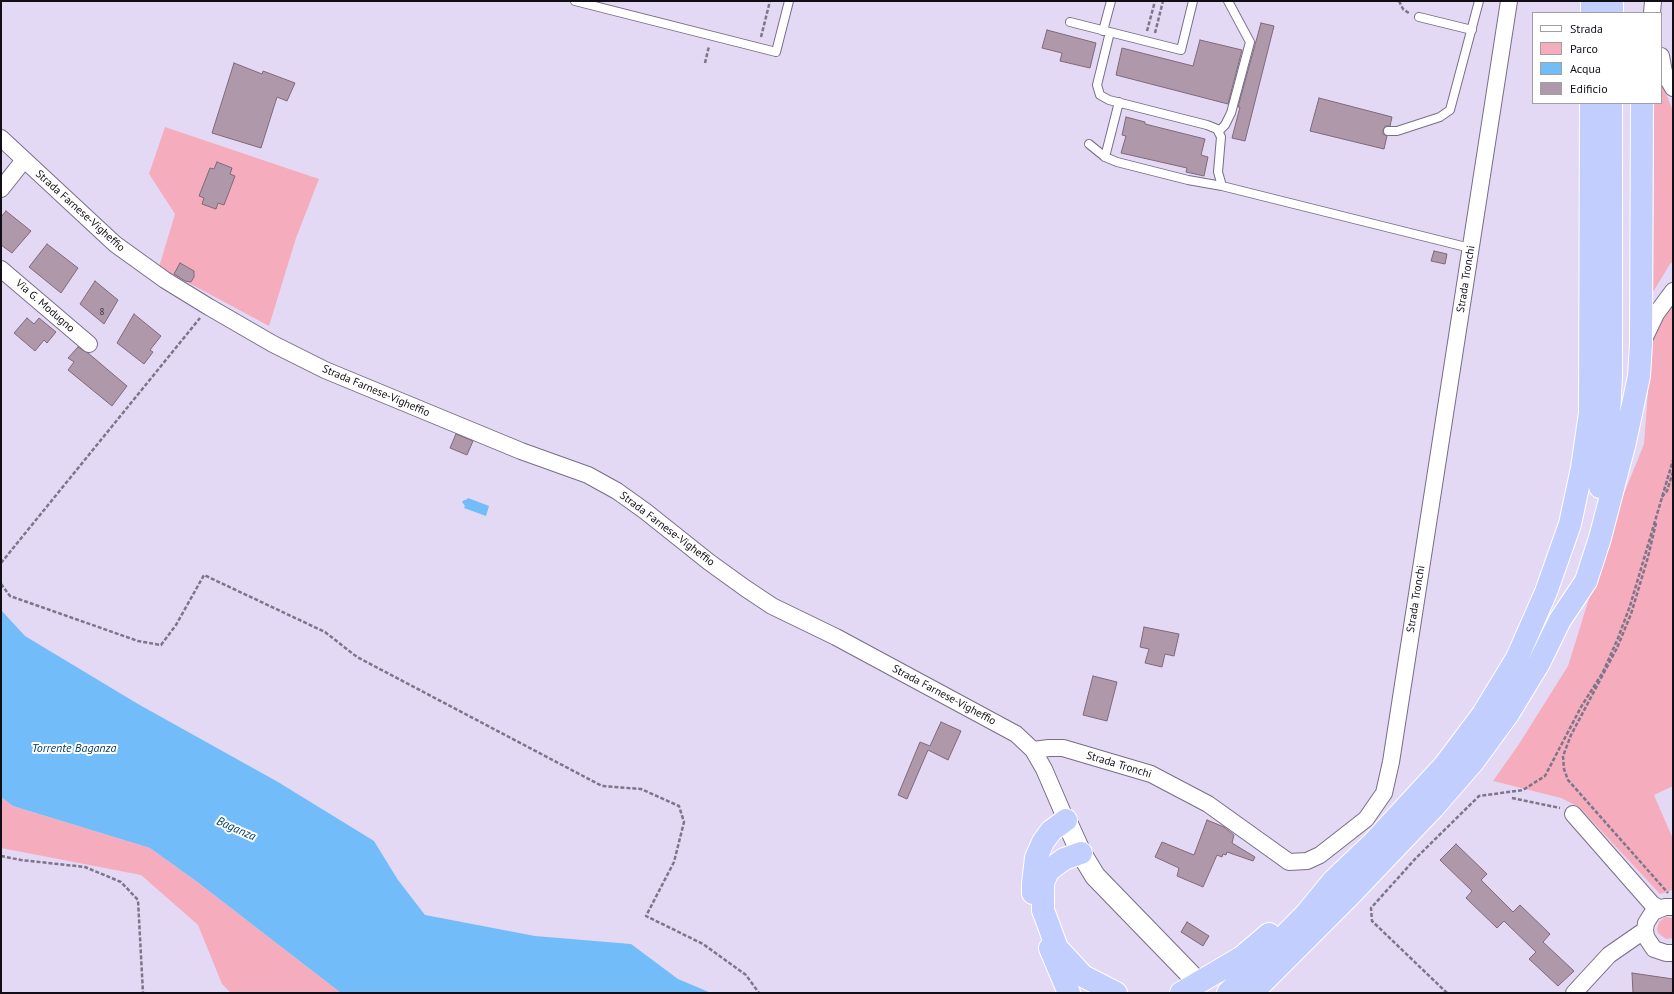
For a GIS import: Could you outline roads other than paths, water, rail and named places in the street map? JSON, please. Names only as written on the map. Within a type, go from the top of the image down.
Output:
[{"type":"highway","points":[[1592,1],[1592,12]]},
{"type":"highway","points":[[1612,1],[1612,12]]},
{"type":"highway","points":[[1186,984],[1242,956],[1333,881],[1373,843],[1444,766],[1483,714],[1517,658],[1546,592],[1570,524],[1582,468],[1590,413],[1591,104]]},
{"type":"highway","points":[[1552,636],[1575,581],[1590,531],[1599,495],[1608,436],[1611,376],[1611,104]]},
{"type":"highway","points":[[1271,993],[1301,961],[1320,927],[1433,808],[1473,762],[1508,714],[1563,616],[1583,586],[1595,555],[1634,403],[1641,354],[1642,104]]},
{"type":"highway","points":[[1066,820],[1051,831],[1043,842],[1036,858],[1033,884],[1035,913],[1070,993]]},
{"type":"highway","points":[[1081,853],[1064,859],[1048,871],[1043,883],[1043,910],[1057,948],[1083,976],[1116,993]]},
{"type":"highway","points":[[1228,993],[1306,914],[1333,881]]},
{"type":"highway","points":[[1252,993],[1331,915]]},
{"type":"street","name":"Strada Tronchi","points":[[1033,750],[1062,748],[1151,774],[1208,804],[1289,862],[1306,861],[1320,855],[1366,819],[1384,792],[1392,762],[1509,1]]},
{"type":"street","points":[[1652,12],[1653,1]]},
{"type":"street","points":[[1662,61],[1664,72],[1673,88]]},
{"type":"street","name":"Strada Farnese-Vigheffio","points":[[1,138],[115,244],[165,280],[209,307],[273,344],[325,370],[521,451],[588,475],[617,491],[733,579],[772,606],[836,638],[1016,734],[1033,750],[1044,769],[1081,853],[1096,876],[1186,984]]},
{"type":"street","points":[[1,189],[24,160]]},
{"type":"street","name":"Via G. Modugno","points":[[1,268],[89,344]]},
{"type":"street","points":[[1641,354],[1650,323],[1660,306],[1673,291]]},
{"type":"street","points":[[1573,814],[1652,904],[1669,905]]},
{"type":"street","points":[[1654,949],[1646,937],[1645,930],[1649,917],[1669,905]]},
{"type":"street","points":[[1574,993],[1616,949],[1645,930]]},
{"type":"street","points":[[1616,949],[1636,945],[1666,953],[1673,953]]},
{"type":"lane","points":[[575,1],[776,52],[789,1]]},
{"type":"lane","points":[[1111,1],[1097,88],[1103,97],[1211,126],[1219,131],[1221,141],[1218,172],[1222,186]]},
{"type":"lane","points":[[1070,22],[1181,50],[1193,1]]},
{"type":"lane","points":[[1219,131],[1225,125],[1232,113],[1250,42],[1228,1]]},
{"type":"lane","points":[[1388,131],[1397,131],[1437,118],[1448,112],[1480,1]]},
{"type":"lane","points":[[1420,17],[1472,30]]},
{"type":"lane","points":[[1105,157],[1119,102]]},
{"type":"lane","points":[[1089,144],[1105,157],[1117,162],[1188,180],[1222,186],[1470,248]]},
{"type":"water","points":[[468,498],[489,506],[486,516],[464,508],[465,506],[462,502]]},
{"type":"water","name":"Torrente Baganza","points":[[1,610],[25,636],[138,704],[278,782],[374,841],[398,880],[425,915],[535,936],[631,944],[678,979],[711,993],[341,993],[196,881],[150,848],[13,806],[1,797]]},
{"type":"tunnel","points":[[1191,975],[1213,993]]},
{"type":"water label","name":"Baganza","points":[[236,829]]}]
